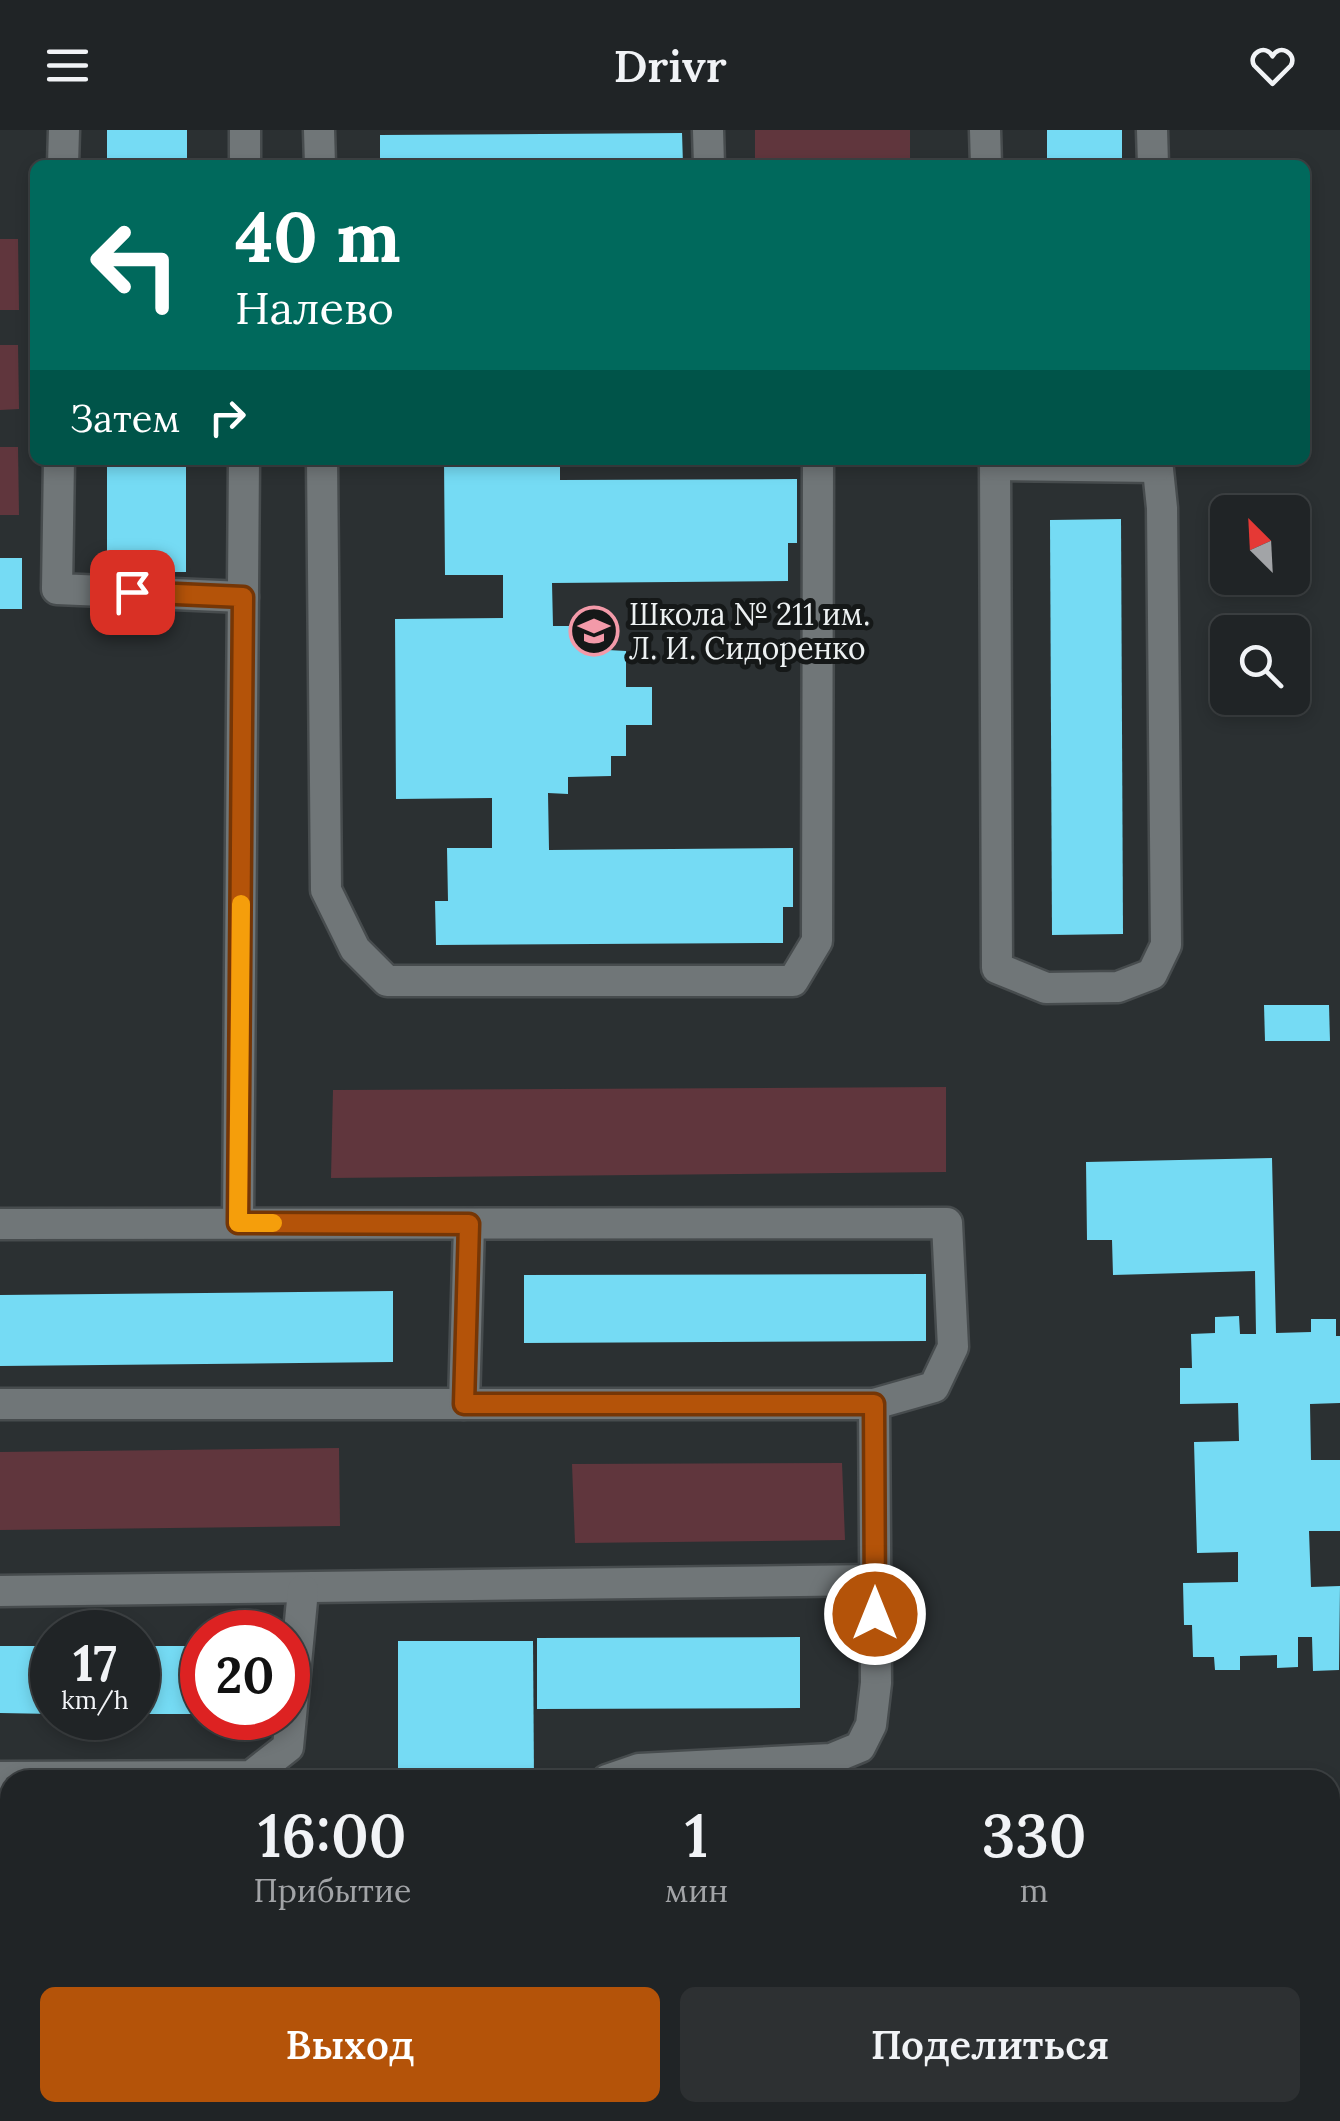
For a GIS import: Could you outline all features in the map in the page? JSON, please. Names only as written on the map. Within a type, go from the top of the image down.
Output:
[{"type":"lane","points":[[64,130],[64,160]]},
{"type":"lane","points":[[245,130],[245,160]]},
{"type":"lane","points":[[320,130],[320,160]]},
{"type":"lane","points":[[708,130],[709,160]]},
{"type":"lane","points":[[985,130],[986,160]]},
{"type":"lane","points":[[1152,130],[1153,160]]},
{"type":"lane","points":[[59,465],[57,590],[243,597]]},
{"type":"lane","points":[[238,1223],[244,465]]},
{"type":"lane","points":[[322,465],[326,890],[355,949],[387,981],[793,980],[817,941],[818,465]]},
{"type":"lane","points":[[995,465],[997,968],[1046,988],[1118,987],[1152,974],[1166,945],[1162,508],[1157,465]]},
{"type":"lane","points":[[0,1224],[946,1223],[953,1347],[934,1387],[874,1404],[0,1404]]},
{"type":"lane","points":[[464,1404],[469,1224]]},
{"type":"lane","points":[[635,1770],[831,1759],[860,1747],[871,1724],[876,1683],[874,1404]]},
{"type":"lane","points":[[0,1591],[875,1580]]},
{"type":"lane","points":[[259,1770],[288,1748],[303,1590]]},
{"type":"shaded area","points":[[755,130],[910,130],[910,160],[755,160]]},
{"type":"shaded area","points":[[0,239],[18,239],[19,310],[0,310]]},
{"type":"shaded area","points":[[0,345],[18,345],[19,409],[0,410]]},
{"type":"shaded area","points":[[0,447],[18,447],[19,515],[0,515]]},
{"type":"shaded area","points":[[946,1087],[946,1172],[331,1178],[333,1090]]},
{"type":"shaded area","points":[[339,1448],[340,1526],[0,1530],[0,1452]]},
{"type":"shaded area","points":[[842,1463],[845,1540],[575,1543],[572,1464]]},
{"type":"building","points":[[107,130],[187,130],[187,160],[107,160]]},
{"type":"building","points":[[1047,130],[1122,130],[1122,160],[1047,160]]},
{"type":"building","points":[[682,133],[683,160],[380,160],[380,135]]},
{"type":"building","points":[[107,465],[186,465],[186,572],[107,572]]},
{"type":"building","points":[[444,465],[560,465],[560,480],[797,479],[797,543],[788,543],[788,581],[552,583],[553,626],[607,626],[608,650],[626,651],[626,687],[652,687],[652,725],[626,725],[626,756],[611,756],[611,776],[568,777],[568,794],[548,793],[549,850],[793,848],[793,907],[783,907],[783,943],[436,945],[435,901],[448,901],[447,848],[492,848],[492,798],[396,799],[395,619],[503,618],[503,575],[445,575]]},
{"type":"building","points":[[1121,519],[1123,934],[1052,935],[1050,520]]},
{"type":"building","points":[[0,558],[22,558],[22,609],[0,609]]},
{"type":"building","points":[[1264,1005],[1329,1005],[1330,1041],[1265,1041]]},
{"type":"building","points":[[1272,1158],[1276,1333],[1311,1332],[1311,1319],[1336,1319],[1336,1336],[1340,1336],[1340,1403],[1310,1404],[1311,1460],[1340,1460],[1340,1531],[1309,1531],[1311,1587],[1340,1586],[1339,1670],[1313,1671],[1312,1637],[1298,1637],[1298,1667],[1277,1668],[1277,1655],[1240,1656],[1240,1670],[1215,1670],[1214,1657],[1193,1657],[1192,1625],[1184,1625],[1183,1583],[1238,1582],[1238,1552],[1197,1553],[1194,1442],[1239,1441],[1238,1403],[1180,1404],[1180,1368],[1192,1368],[1191,1334],[1215,1333],[1215,1317],[1239,1316],[1240,1334],[1256,1334],[1255,1271],[1113,1275],[1112,1240],[1087,1240],[1086,1162]]},
{"type":"building","points":[[926,1274],[926,1341],[524,1343],[524,1275]]},
{"type":"building","points":[[393,1291],[393,1362],[0,1366],[0,1295]]},
{"type":"building","points":[[800,1637],[800,1708],[537,1709],[537,1638]]},
{"type":"building","points":[[398,1641],[533,1641],[534,1770],[398,1770]]},
{"type":"building","points":[[0,1646],[30,1646],[30,1714],[0,1713]]},
{"type":"building","points":[[160,1646],[180,1646],[180,1714],[160,1714]]},
{"type":"slow traffic","points":[[241,904],[238,1223],[273,1223]]},
{"type":"place","name":"Школа № 211 им. Л. И. Сидоренко","points":[[594,631]]},
{"type":"route","points":[[132,592],[243,597],[238,1223],[469,1224],[464,1404],[874,1404],[875,1614]]}]
